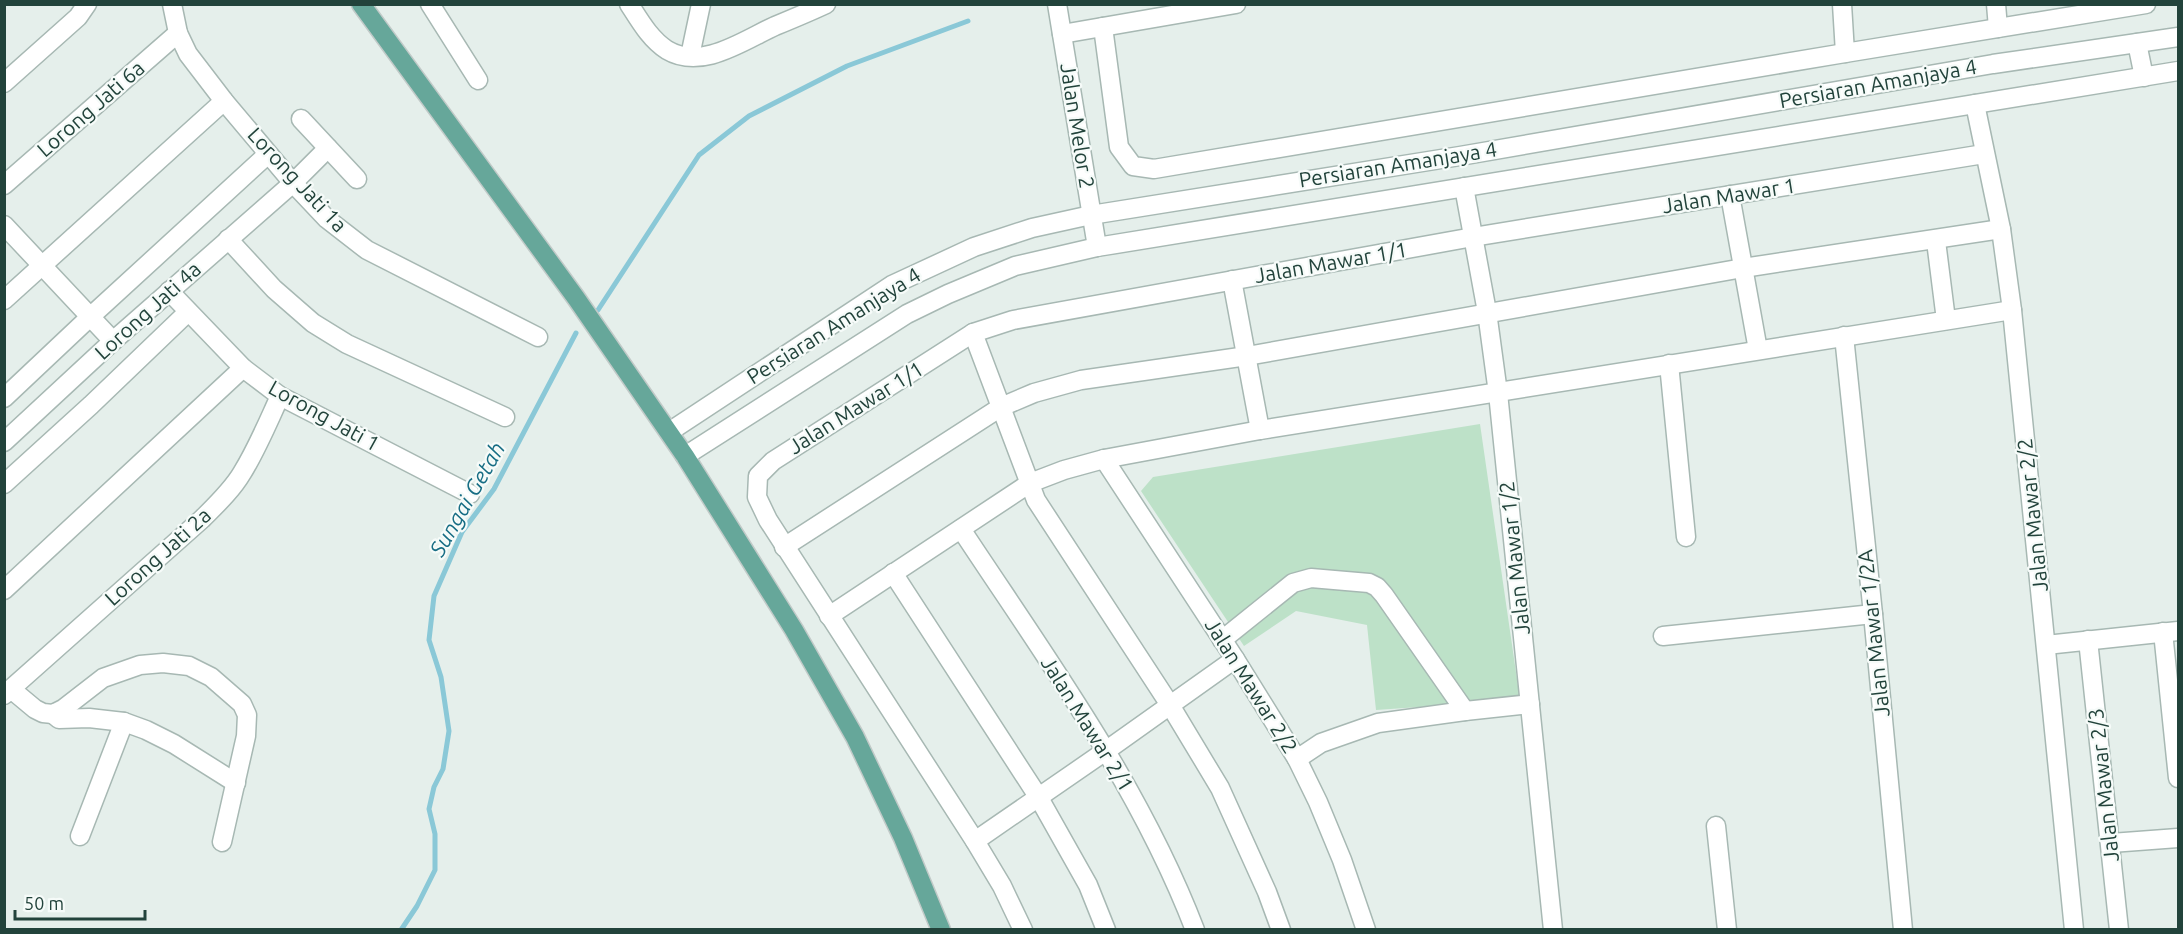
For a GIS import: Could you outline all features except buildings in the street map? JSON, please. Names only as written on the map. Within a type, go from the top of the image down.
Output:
[{"type":"main road","points":[[361,4],[576,298],[669,432],[794,630],[855,737],[903,838],[941,930]]},
{"type":"street","points":[[4,82],[78,17],[87,4]]},
{"type":"street","name":"Lorong Jati 1a","points":[[171,4],[178,33],[188,54],[268,154],[327,219],[367,250],[538,337]]},
{"type":"street","points":[[430,4],[478,81]]},
{"type":"street","points":[[629,4],[649,35],[669,51],[690,56],[716,53],[826,4]]},
{"type":"street","points":[[690,56],[701,4]]},
{"type":"street","name":"Jalan Melor 2","points":[[1058,4],[1096,247]]},
{"type":"street","points":[[1062,34],[1236,4]]},
{"type":"street","points":[[1842,4],[1845,53]]},
{"type":"street","points":[[1996,4],[1998,28]]},
{"type":"street","points":[[1103,27],[1119,147],[1133,166],[1154,169],[2146,4]]},
{"type":"street","name":"Lorong Jati 6a","points":[[4,185],[178,33]]},
{"type":"street","name":"Persiaran Amanjaya 4","points":[[669,432],[892,285],[974,247],[1032,228],[1091,215],[1471,154],[1994,64],[2178,37]]},
{"type":"street","points":[[2138,43],[2144,77]]},
{"type":"street","name":"Persiaran Amanjaya 4","points":[[685,456],[907,314],[1015,266],[1096,247],[2178,71]]},
{"type":"street","points":[[4,300],[224,101]]},
{"type":"street","name":"Jalan Mawar 2/2","points":[[1975,104],[2001,230],[2012,310],[2074,930]]},
{"type":"street","points":[[301,119],[357,179]]},
{"type":"street","name":"Lorong Jati 4a","points":[[4,442],[113,341],[293,183],[328,148]]},
{"type":"street","points":[[4,398],[268,154]]},
{"type":"street","name":"Jalan Mawar 1","points":[[1473,237],[1984,154]]},
{"type":"street","name":"Jalan Mawar 1/2","points":[[1464,188],[1487,312],[1498,393],[1553,930]]},
{"type":"street","points":[[1730,195],[1758,350]]},
{"type":"street","points":[[4,225],[113,341]]},
{"type":"street","points":[[784,547],[1001,407],[1034,393],[1081,380],[1247,356],[1743,268],[2001,230]]},
{"type":"street","name":"Jalan Mawar 1/1","points":[[1023,930],[1002,886],[975,841],[784,547],[757,497],[758,476],[773,461],[973,333],[1024,318],[1473,237]]},
{"type":"street","points":[[228,239],[274,289],[313,323],[347,344],[505,417]]},
{"type":"street","points":[[1936,241],[1946,320]]},
{"type":"street","points":[[1232,280],[1260,430]]},
{"type":"street","name":"Lorong Jati 1","points":[[169,291],[243,368],[280,396],[470,494]]},
{"type":"street","points":[[829,616],[1030,483],[1064,470],[1104,459],[1260,430],[2012,310]]},
{"type":"street","points":[[4,484],[189,312]]},
{"type":"street","points":[[973,333],[1036,500],[1170,705],[1220,788],[1267,892],[1281,930]]},
{"type":"street","name":"Jalan Mawar 1/2A","points":[[1844,336],[1903,930]]},
{"type":"street","points":[[1669,364],[1686,537]]},
{"type":"street","points":[[4,590],[243,368]]},
{"type":"street","name":"Lorong Jati 2a","points":[[8,692],[223,498],[242,474],[280,396]]},
{"type":"street","name":"Jalan Mawar 2/2","points":[[1104,459],[1235,659],[1297,759],[1318,802],[1342,861],[1365,930]]},
{"type":"street","name":"Jalan Mawar 2/1","points":[[961,529],[1107,750],[1145,819],[1185,902],[1195,930]]},
{"type":"street","points":[[893,573],[1039,798],[1088,885],[1106,930]]},
{"type":"street","points":[[1222,640],[1293,584],[1303,579],[1369,583],[1377,587],[1384,595],[1465,711]]},
{"type":"street","points":[[1662,636],[1873,614]]},
{"type":"street","points":[[2046,645],[2171,632],[2178,778]]},
{"type":"street","name":"Jalan Mawar 2/3","points":[[2088,640],[2120,930]]},
{"type":"street","points":[[975,841],[1235,659]]},
{"type":"street","points":[[8,692],[43,713],[53,714],[103,678],[140,665],[163,663],[189,666],[211,677],[242,704],[246,715],[246,736],[222,842]]},
{"type":"street","points":[[1297,759],[1321,743],[1378,723],[1530,704]]},
{"type":"street","points":[[53,714],[59,719],[67,720],[89,718],[124,722],[146,730],[174,744],[236,783]]},
{"type":"street","points":[[80,836],[124,722]]},
{"type":"street","points":[[1716,826],[1727,930]]},
{"type":"street","points":[[2111,843],[2178,838]]},
{"type":"green space","points":[[1480,424],[1520,700],[1376,710],[1367,625],[1296,611],[1244,646],[1141,491],[1153,477]]},
{"type":"waterway","points":[[598,310],[699,155],[749,116],[847,66],[968,21]]},
{"type":"waterway","name":"Sungai Getah","points":[[401,930],[417,906],[435,870],[435,834],[429,809],[434,787],[443,769],[449,731],[441,677],[429,640],[434,596],[462,532],[494,489],[576,333]]}]
